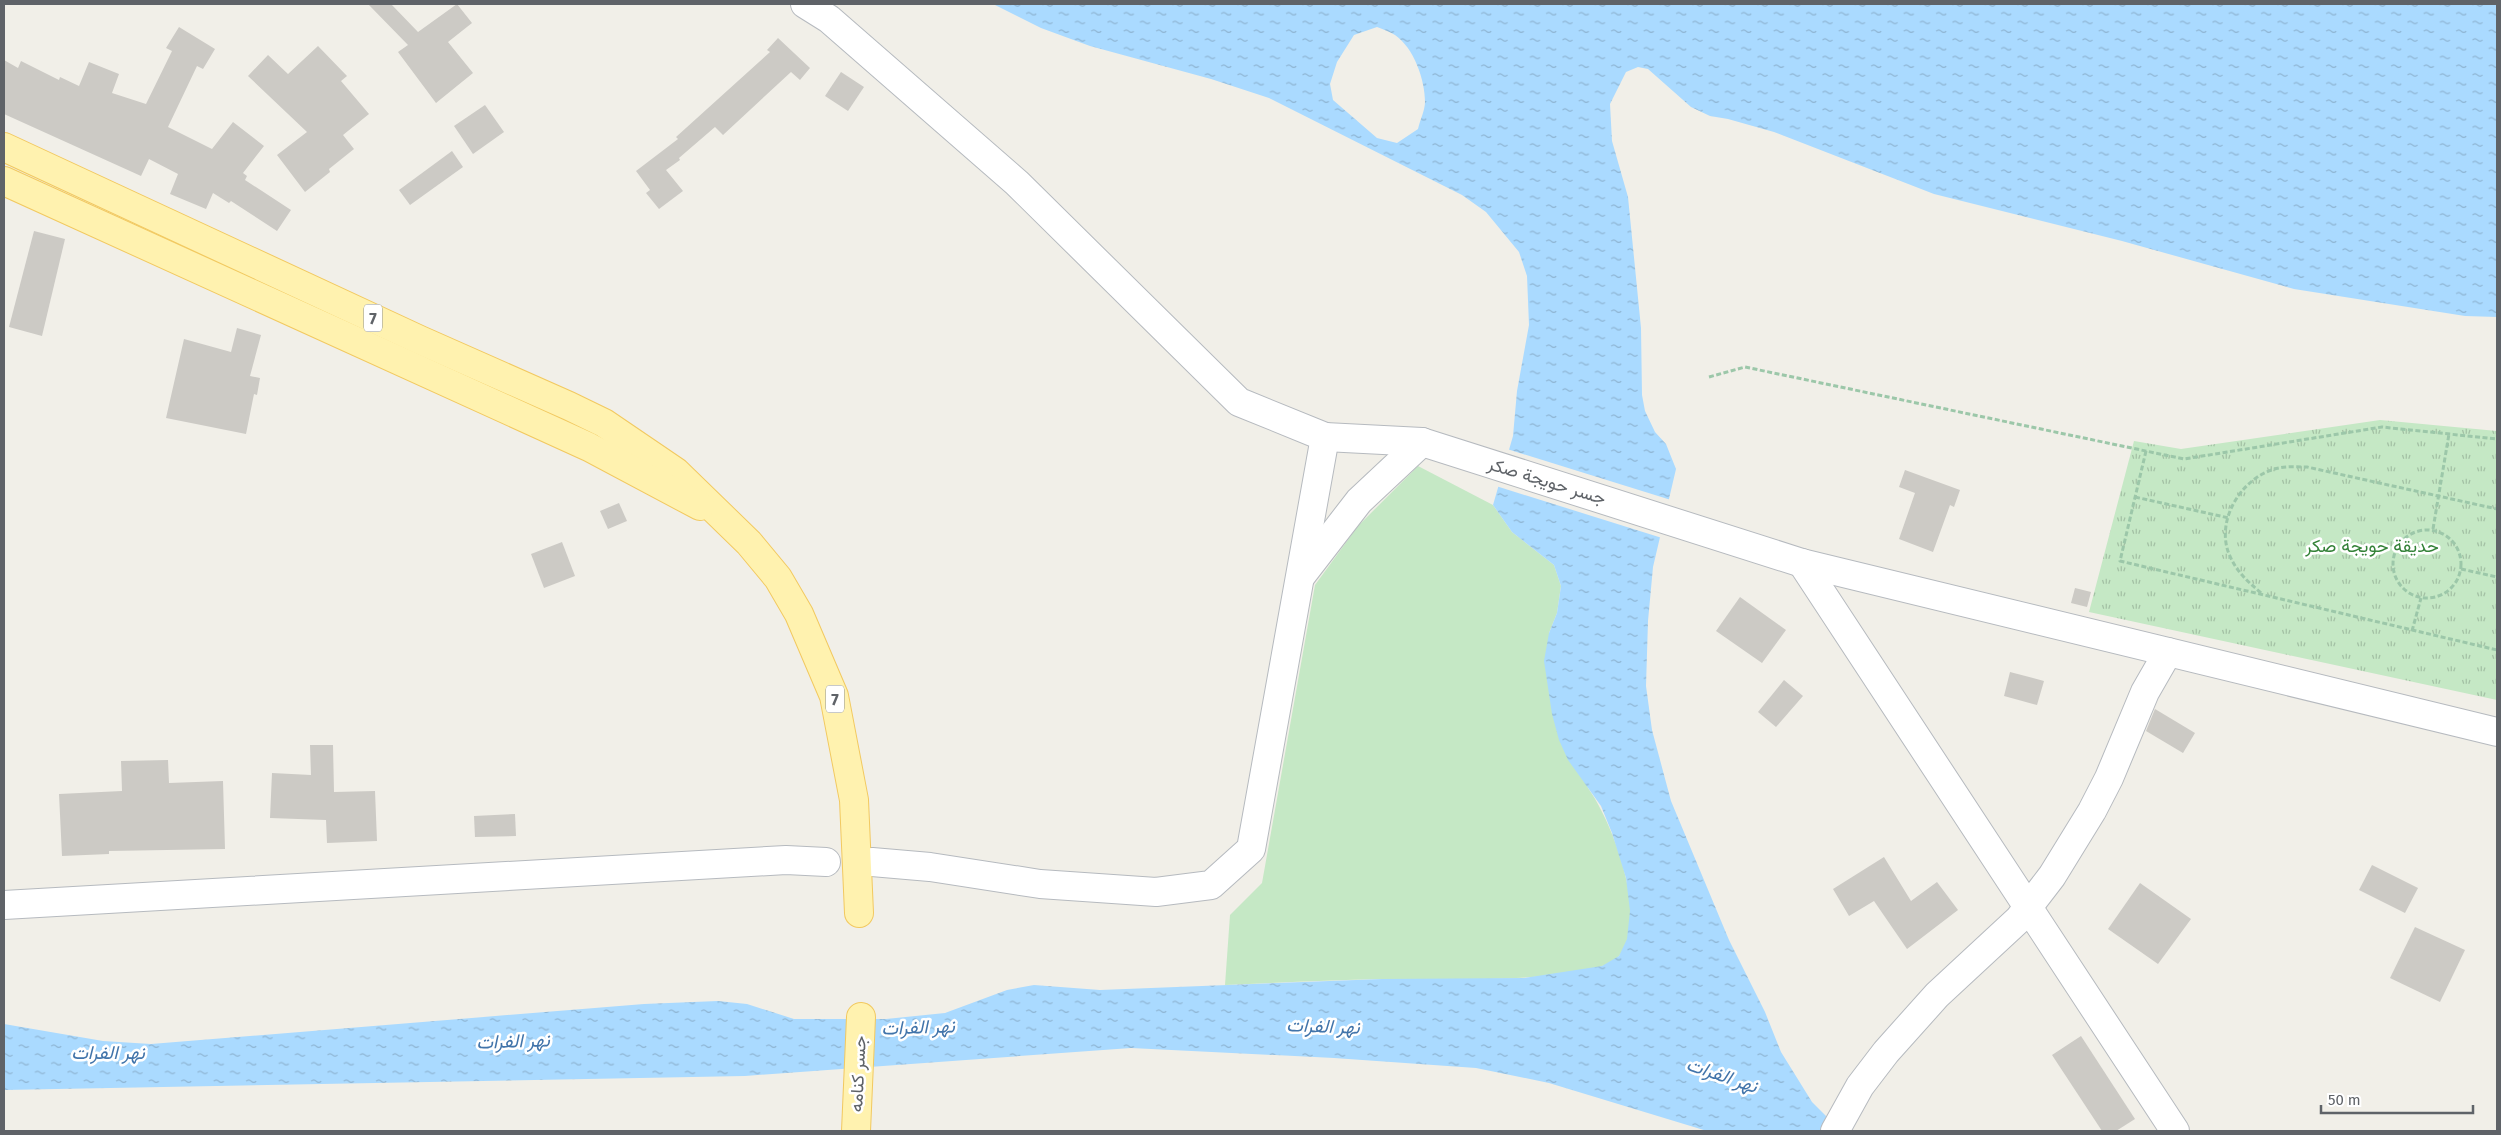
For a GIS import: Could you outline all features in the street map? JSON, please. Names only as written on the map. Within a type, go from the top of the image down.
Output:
[{"type":"main road","name":"7","points":[[4,147],[604,423],[676,472],[724,517],[778,578],[799,614],[834,696],[854,800],[859,913]]},
{"type":"main road","name":"7","points":[[4,181],[589,447],[668,490],[724,517]]},
{"type":"main road","name":"جسر كنامه","points":[[856,1131],[861,1017]]},
{"type":"street","name":"جسر حويجة صكر","points":[[805,4],[829,19],[1017,183],[1239,402],[1325,437],[1422,442],[1673,520],[1802,563],[2497,732]]},
{"type":"street","points":[[872,862],[930,867],[1040,884],[1156,892],[1211,885],[1252,849],[1298,579],[1325,437]]},
{"type":"street","points":[[1298,579],[1359,500],[1422,442]]},
{"type":"street","points":[[1802,563],[2030,907],[2175,1131]]},
{"type":"street","points":[[1834,1131],[1851,1101],[1886,1052],[1920,1013],[2030,907],[2092,811],[2109,778],[2145,692],[2168,652]]},
{"type":"street","points":[[4,905],[786,860],[826,862]]},
{"type":"path","points":[[1709,377],[1744,367],[2184,459],[2382,428],[2497,439]]},
{"type":"path","points":[[2433,530],[2449,434]]},
{"type":"path","points":[[2146,451],[2120,561],[2497,650]]},
{"type":"path","points":[[2263,594],[2242,577],[2228,553],[2226,526],[2235,499],[2253,479],[2279,468],[2306,467],[2497,509]]},
{"type":"path","points":[[2135,497],[2228,518]]},
{"type":"path","points":[[2433,530],[2449,537],[2460,552],[2461,569],[2454,586],[2439,596],[2421,598],[2405,590],[2394,576],[2393,558],[2400,541],[2415,531],[2433,530]]},
{"type":"path","points":[[2461,569],[2497,577]]},
{"type":"path","points":[[2412,631],[2421,598]]},
{"type":"green space","name":"حديقة حويجة صكر","points":[[2380,420],[2497,431],[2497,700],[2089,612],[2134,441],[2181,449]]},
{"type":"green space","points":[[1418,466],[1493,505],[1512,532],[1554,565],[1561,586],[1557,613],[1549,633],[1588,788],[1607,823],[1617,846],[1624,870],[1631,919],[1628,940],[1619,956],[1603,966],[1577,972],[1544,976],[1468,979],[1361,979],[1225,985],[1230,915],[1262,883],[1315,585],[1358,526]]},
{"type":"water","name":"نهر الفرات","points":[[993,4],[2497,4],[2497,317],[2465,316],[2294,289],[2122,241],[1934,194],[1774,132],[1710,116],[1691,107],[1648,69],[1638,67],[1626,72],[1610,104],[1612,141],[1628,197],[1641,328],[1642,395],[1645,411],[1655,432],[1666,444],[1676,469],[1653,567],[1648,621],[1646,686],[1652,730],[1671,801],[1729,940],[1765,1012],[1781,1052],[1812,1102],[1841,1131],[1707,1131],[1549,1083],[1476,1068],[1334,1058],[1131,1048],[745,1076],[4,1090],[4,1024],[103,1041],[151,1044],[644,1004],[718,1001],[747,1004],[794,1019],[886,1019],[945,1013],[1007,990],[1034,985],[1100,990],[1382,979],[1524,978],[1602,966],[1619,956],[1627,939],[1630,911],[1626,878],[1612,833],[1601,806],[1568,760],[1559,740],[1552,714],[1544,661],[1549,633],[1557,613],[1561,586],[1554,565],[1512,532],[1493,505],[1513,436],[1517,391],[1529,325],[1527,276],[1519,252],[1486,212],[1462,195],[1269,98],[1211,79],[1090,46],[1041,28]],"holes":[[[1377,27],[1395,35],[1408,48],[1417,65],[1423,84],[1425,105],[1418,129],[1397,143],[1377,138],[1333,100],[1330,84],[1337,62],[1354,35]]]},
{"type":"pier","points":[[1507,449],[1671,500],[1662,538],[1496,486]]},
{"type":"building","points":[[368,4],[391,4],[418,32],[457,4],[472,23],[448,42],[473,73],[436,103],[398,52],[408,45]]},
{"type":"building","points":[[179,27],[215,49],[203,69],[197,66],[168,127],[212,149],[233,122],[264,146],[243,173],[247,176],[245,180],[291,210],[277,231],[231,201],[229,203],[213,193],[206,209],[170,194],[178,174],[149,159],[141,176],[4,114],[4,60],[18,68],[21,61],[59,80],[60,77],[79,86],[89,62],[119,74],[112,93],[146,104],[172,51],[166,48]]},
{"type":"building","points":[[778,38],[810,68],[800,80],[791,72],[723,135],[715,127],[679,158],[680,160],[666,170],[683,191],[659,209],[646,193],[650,190],[636,171],[678,139],[676,137],[770,52],[767,50]]},
{"type":"building","points":[[318,46],[347,76],[341,81],[369,114],[343,135],[354,149],[305,192],[277,155],[307,132],[248,76],[268,55],[288,74]]},
{"type":"building","points":[[841,72],[864,87],[848,111],[825,96]]},
{"type":"building","points":[[485,105],[504,132],[473,154],[454,126]]},
{"type":"building","points":[[452,151],[463,167],[410,205],[399,190]]},
{"type":"building","points":[[34,231],[65,239],[42,336],[9,327]]},
{"type":"building","points":[[237,328],[261,335],[250,376],[260,378],[257,395],[254,394],[246,434],[166,418],[184,339],[231,352]]},
{"type":"building","points":[[1905,470],[1960,490],[1954,507],[1950,505],[1933,552],[1899,539],[1915,493],[1899,487]]},
{"type":"building","points":[[619,503],[627,521],[608,529],[600,511]]},
{"type":"building","points":[[562,542],[575,576],[544,588],[531,554]]},
{"type":"building","points":[[2075,588],[2091,592],[2087,607],[2071,603]]},
{"type":"building","points":[[1740,597],[1786,630],[1762,663],[1716,631]]},
{"type":"building","points":[[2010,672],[2044,681],[2037,705],[2004,696]]},
{"type":"building","points":[[1784,680],[1803,696],[1776,727],[1758,712]]},
{"type":"building","points":[[2155,709],[2195,733],[2183,753],[2146,731]]},
{"type":"building","points":[[310,745],[333,745],[334,792],[375,791],[377,841],[327,843],[326,820],[270,818],[272,773],[311,775]]},
{"type":"building","points":[[168,760],[169,783],[223,781],[225,849],[109,851],[109,854],[62,856],[59,794],[122,791],[121,761]]},
{"type":"building","points":[[515,814],[516,836],[475,837],[474,816]]},
{"type":"building","points":[[1884,857],[1911,901],[1937,882],[1958,910],[1907,949],[1874,901],[1849,916],[1833,889]]},
{"type":"building","points":[[2372,865],[2418,888],[2405,913],[2359,890]]},
{"type":"building","points":[[2140,883],[2191,919],[2158,964],[2108,929]]},
{"type":"building","points":[[2415,927],[2465,950],[2440,1002],[2390,978]]},
{"type":"building","points":[[2081,1036],[2135,1119],[2116,1131],[2102,1131],[2052,1055]]}]
